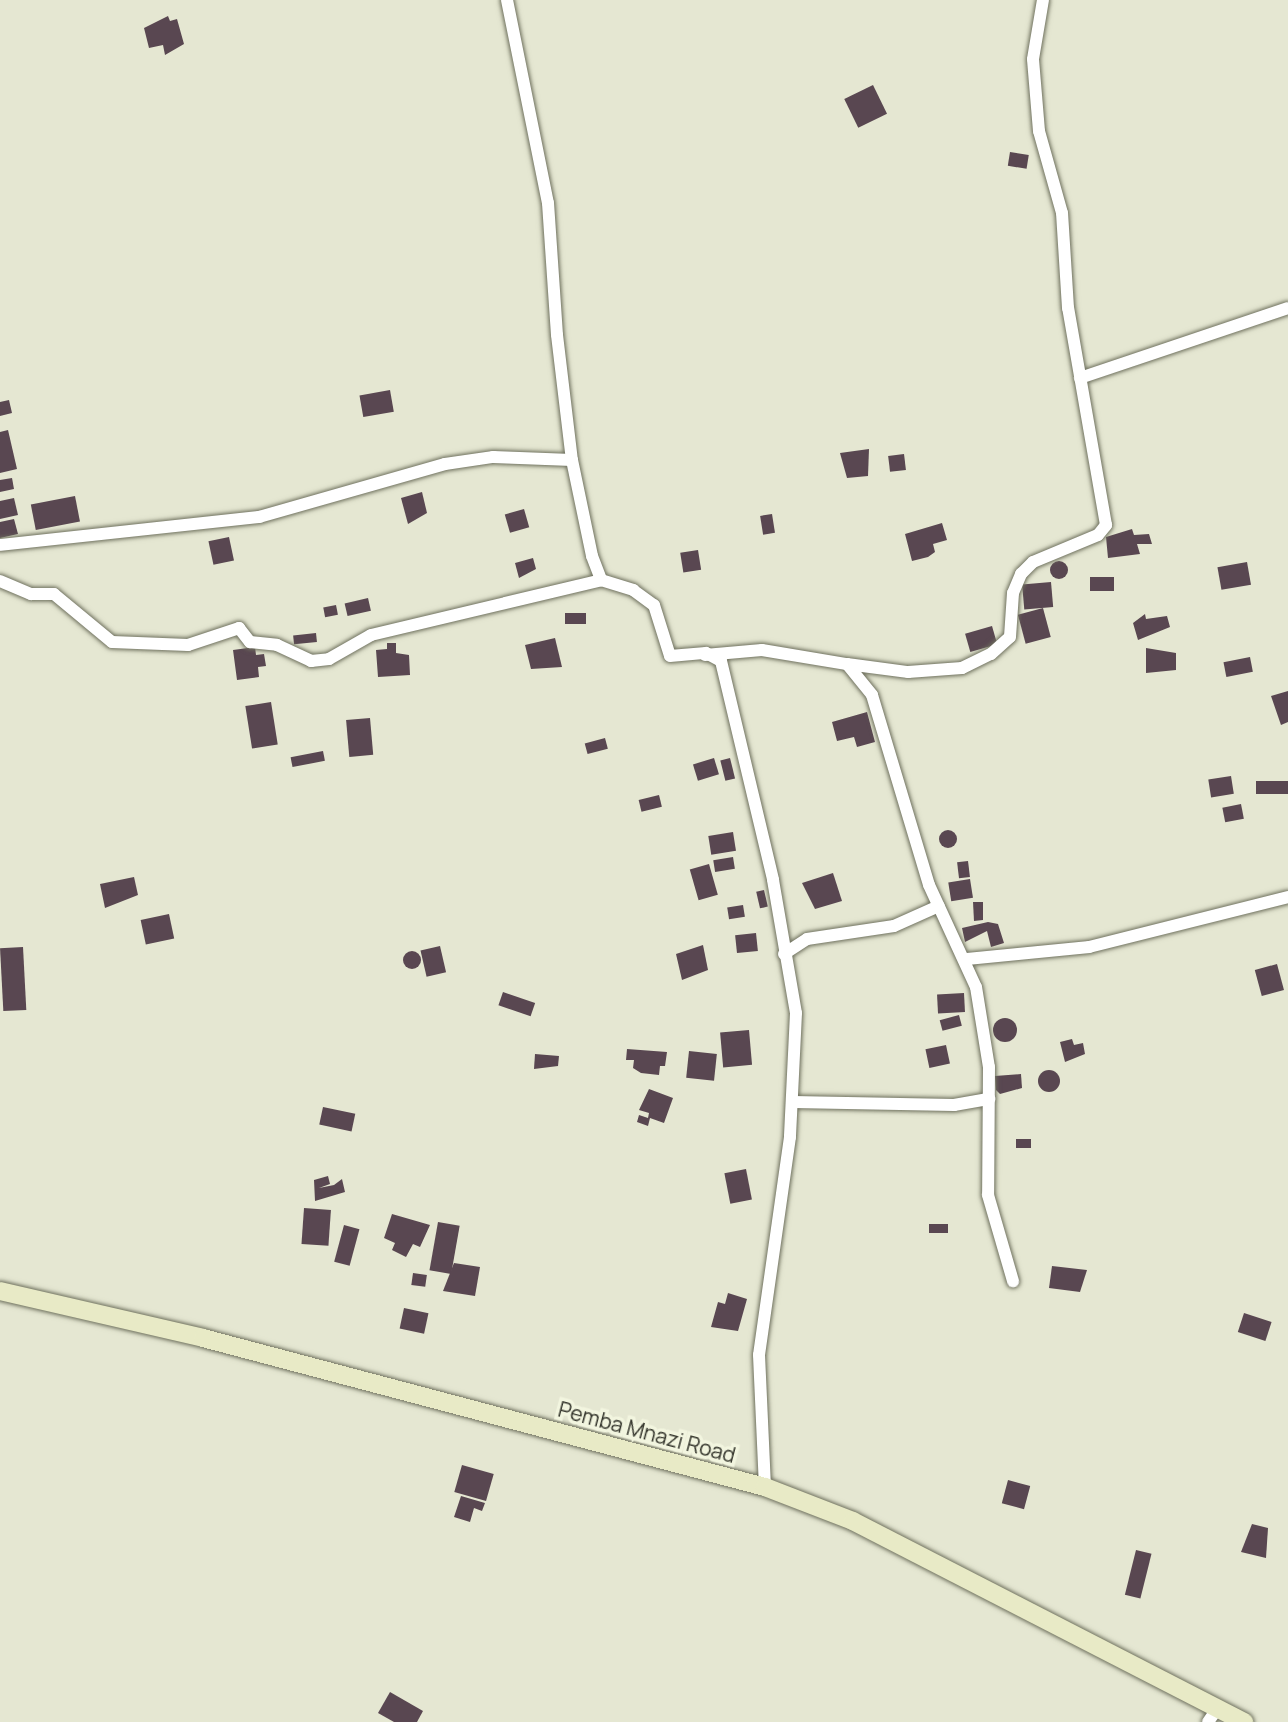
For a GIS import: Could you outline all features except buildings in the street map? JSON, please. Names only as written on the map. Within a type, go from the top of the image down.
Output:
[{"type":"main road","name":"Pemba Mnazi Road","points":[[0,1291],[203,1338],[765,1486],[853,1521],[1213,1716],[1244,1722]]},
{"type":"street","points":[[507,0],[548,202],[549,254],[572,460],[601,580]]},
{"type":"street","points":[[0,581],[31,594],[54,594],[112,642],[188,645],[239,628],[250,642],[276,645],[311,661],[329,659],[371,635],[601,580],[647,597],[670,656],[762,650],[908,672],[975,662],[1010,637],[1013,593],[1021,574],[1033,562],[1098,535],[1106,525],[1105,500],[1080,378],[1062,256],[1062,213],[1039,131],[1034,86],[1043,0]]},
{"type":"street","points":[[1080,378],[1288,308]]},
{"type":"street","points":[[0,545],[259,517],[445,464],[493,457],[572,460]]},
{"type":"street","points":[[705,655],[721,661],[796,1013],[793,1102],[759,1355],[765,1486]]},
{"type":"street","points":[[847,664],[860,676],[886,727],[939,906],[967,959],[984,1025],[989,1098],[988,1195],[1013,1281]]},
{"type":"street","points":[[967,959],[1089,947],[1288,897]]},
{"type":"street","points":[[784,954],[807,939],[894,926],[939,906]]},
{"type":"street","points":[[793,1102],[954,1105],[989,1098]]}]
